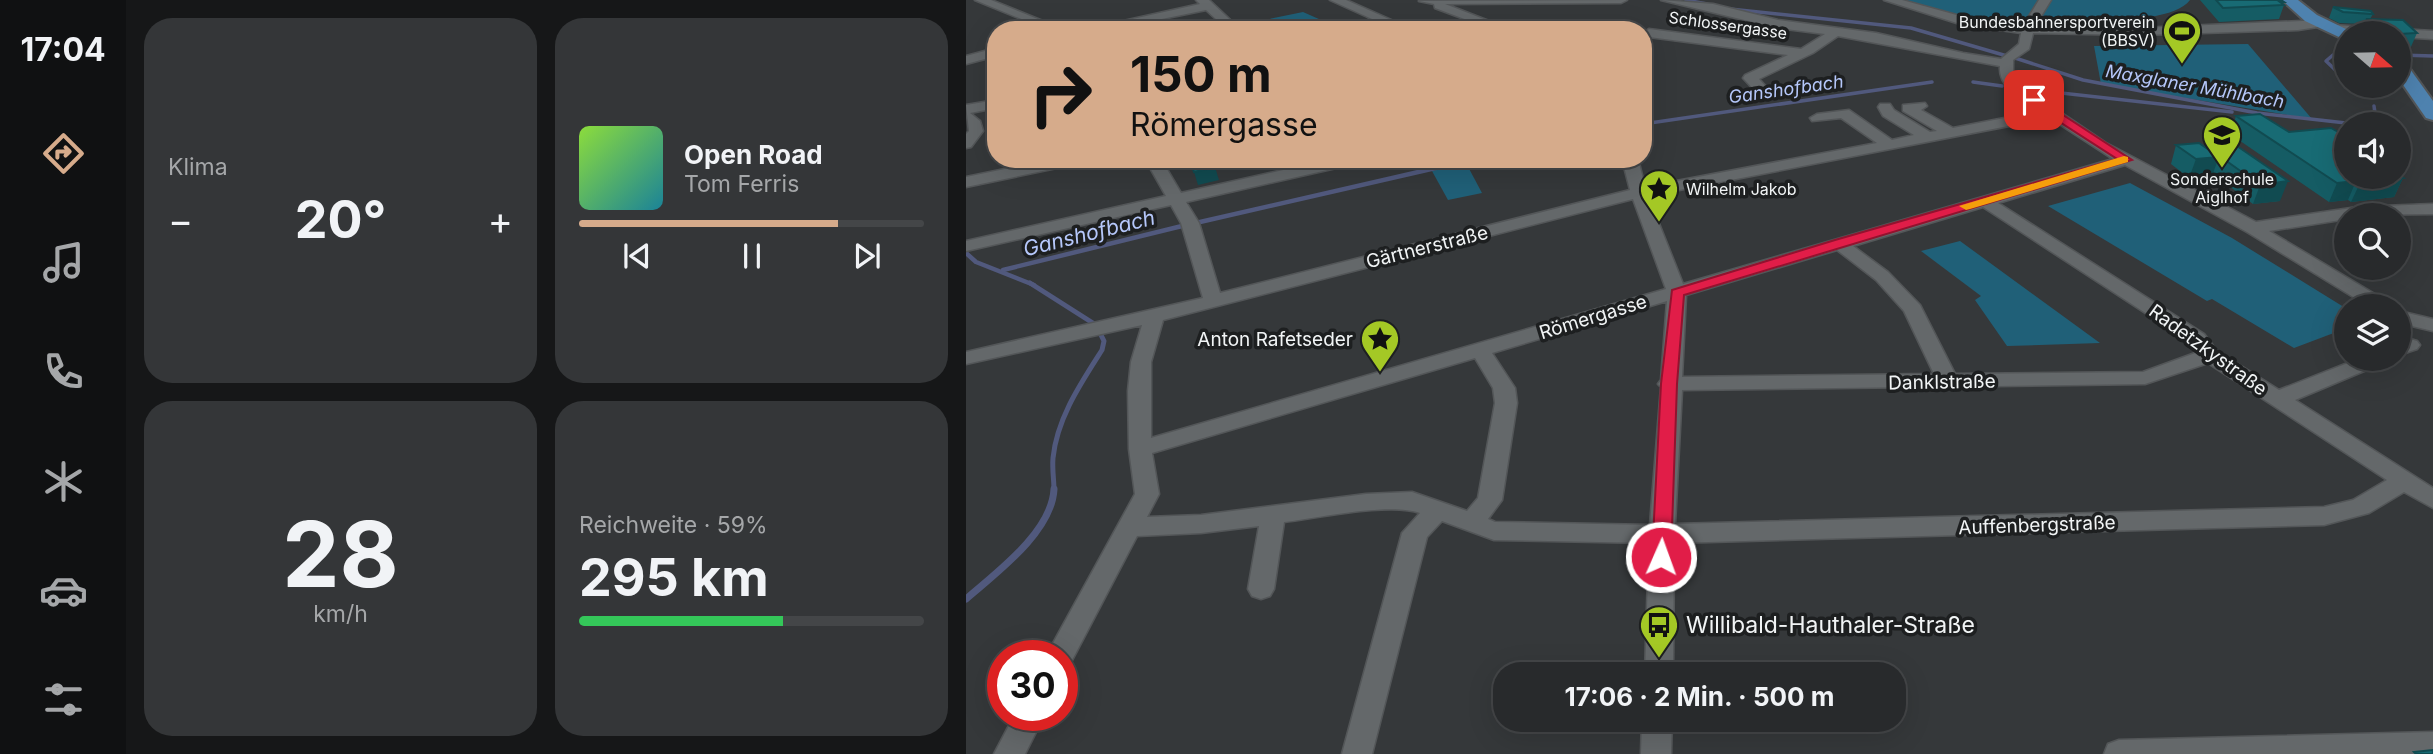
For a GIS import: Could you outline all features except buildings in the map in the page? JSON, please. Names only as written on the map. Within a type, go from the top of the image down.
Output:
[{"type":"main road","points":[[2290,0],[2333,29]]},
{"type":"main road","points":[[2412,84],[2433,114]]},
{"type":"street","points":[[1336,0],[1383,20]]},
{"type":"street","points":[[1423,1],[1620,0]]},
{"type":"street","points":[[1667,0],[1685,1],[1778,24],[1837,31],[2005,62]]},
{"type":"street","points":[[1706,0],[1779,10]]},
{"type":"street","points":[[1890,0],[1975,23],[2027,29],[2145,30],[2298,26],[2433,35]]},
{"type":"street","points":[[2005,62],[2023,48],[2027,29],[2045,0]]},
{"type":"street","points":[[1423,1],[1480,21]]},
{"type":"street","points":[[1669,16],[1685,1]]},
{"type":"street","points":[[986,3],[1035,21]]},
{"type":"street","points":[[1128,21],[1205,3],[1225,21]]},
{"type":"street","points":[[1379,21],[1383,20]]},
{"type":"street","name":"Schlossergasse","points":[[1652,31],[1802,53]]},
{"type":"street","name":"Schlossergasse","points":[[1762,90],[1750,78],[1802,53],[1837,31]]},
{"type":"street","points":[[966,60],[987,54]]},
{"type":"street","points":[[2005,62],[2013,87],[2126,160],[2253,228],[2361,294]]},
{"type":"street","points":[[966,110],[987,106]]},
{"type":"street","points":[[1920,106],[1908,108],[1951,133]]},
{"type":"street","points":[[1885,107],[1888,113],[1929,138]]},
{"type":"street","points":[[1817,118],[1844,113],[1890,145]]},
{"type":"street","name":"Gärtnerstraße","points":[[966,358],[1154,316],[1639,193],[2053,113]]},
{"type":"street","points":[[966,116],[975,124],[976,131],[966,144]]},
{"type":"street","name":"Römergasse","points":[[1140,449],[2126,160]]},
{"type":"street","points":[[966,182],[1033,168]]},
{"type":"street","points":[[1158,168],[1190,223],[1213,300]]},
{"type":"street","points":[[967,243],[1176,200],[1313,168]]},
{"type":"street","points":[[1632,168],[1639,193],[1677,293],[1669,384],[1658,662]]},
{"type":"street","name":"Radetzkystraße","points":[[1984,201],[2197,338],[2210,355],[2433,499]]},
{"type":"street","points":[[2253,228],[2358,212],[2433,209]]},
{"type":"street","points":[[1839,243],[1882,276],[1913,309],[1948,382]]},
{"type":"street","points":[[1068,640],[1147,494],[1140,449],[1139,391],[1142,362],[1154,316]]},
{"type":"street","points":[[2411,320],[2433,325]]},
{"type":"street","points":[[1471,523],[1490,500],[1506,403],[1504,388],[1481,351]]},
{"type":"street","name":"Danklstraße","points":[[1669,384],[2145,378],[2210,355]]},
{"type":"street","points":[[2277,399],[2346,371]]},
{"type":"street","name":"Auffenbergstraße","points":[[1128,527],[1201,524],[1366,503],[1412,501],[1494,531],[1662,534],[2324,516],[2360,507],[2404,481]]},
{"type":"street","points":[[1357,754],[1415,533],[1437,511]]},
{"type":"street","points":[[1261,589],[1273,516]]},
{"type":"street","points":[[1009,754],[1021,731]]},
{"type":"street","points":[[1656,754],[1657,732]]},
{"type":"street","points":[[2119,754],[2433,746]]},
{"type":"shaded area","points":[[1895,0],[2190,0],[2181,8],[2150,17],[2065,20],[2069,28],[1984,24]]},
{"type":"shaded area","points":[[1303,12],[1323,21],[1259,21]]},
{"type":"shaded area","name":"Bundesbahnersportverein (BBSV)","points":[[2248,44],[2312,119],[2101,84],[2094,46]]},
{"type":"shaded area","points":[[1469,168],[1482,193],[1448,200],[1432,171]]},
{"type":"shaded area","points":[[2130,183],[2232,238],[2334,301],[2334,333],[2294,348],[2212,299],[2207,301],[2048,206]]},
{"type":"shaded area","points":[[1960,241],[2100,343],[2007,346],[1975,300],[1981,296],[1921,251]]},
{"type":"waterway","name":"Maxglaner Mühlbach","points":[[1686,0],[1707,4]]},
{"type":"waterway","name":"Maxglaner Mühlbach","points":[[1730,9],[1911,28],[2007,56]]},
{"type":"waterway","name":"Maxglaner Mühlbach","points":[[2334,55],[2326,61],[2334,69]]},
{"type":"waterway","name":"Maxglaner Mühlbach","points":[[2412,55],[2433,56]]},
{"type":"waterway","name":"Maxglaner Mühlbach","points":[[2012,57],[2083,80],[2257,113],[2346,123],[2375,113],[2374,106]]},
{"type":"waterway","name":"Ganshofbach","points":[[1652,123],[1932,82]]},
{"type":"waterway","name":"Ganshofbach","points":[[1973,82],[2002,86]]},
{"type":"waterway","name":"Ganshofbach","points":[[2026,89],[2232,112]]},
{"type":"waterway","name":"Ganshofbach","points":[[1200,222],[1436,168]]},
{"type":"waterway","name":"Ganshofbach","points":[[1003,270],[1182,226]]},
{"type":"waterway","points":[[966,253],[976,262],[1032,284]]},
{"type":"waterway","points":[[1032,284],[1096,325],[1104,341],[1102,350],[1071,401],[1059,429],[1053,458],[1054,489]]},
{"type":"waterway","points":[[966,599],[1007,564],[1033,536],[1044,521],[1054,489]]},
{"type":"slow traffic","points":[[1966,206],[2124,160]]},
{"type":"place","name":"Bundesbahnersportverein (BBSV)","points":[[2182,65]]},
{"type":"place","name":"Sonderschule Aiglhof","points":[[2222,169]]},
{"type":"place","name":"Wilhelm Jakob","points":[[1659,223]]},
{"type":"place","name":"Anton Rafetseder","points":[[1380,373]]},
{"type":"place","name":"Willibald-Hauthaler-Straße","points":[[1659,659]]},
{"type":"route","points":[[1661,557],[1669,384],[1677,293],[2126,160],[2034,100]]}]
